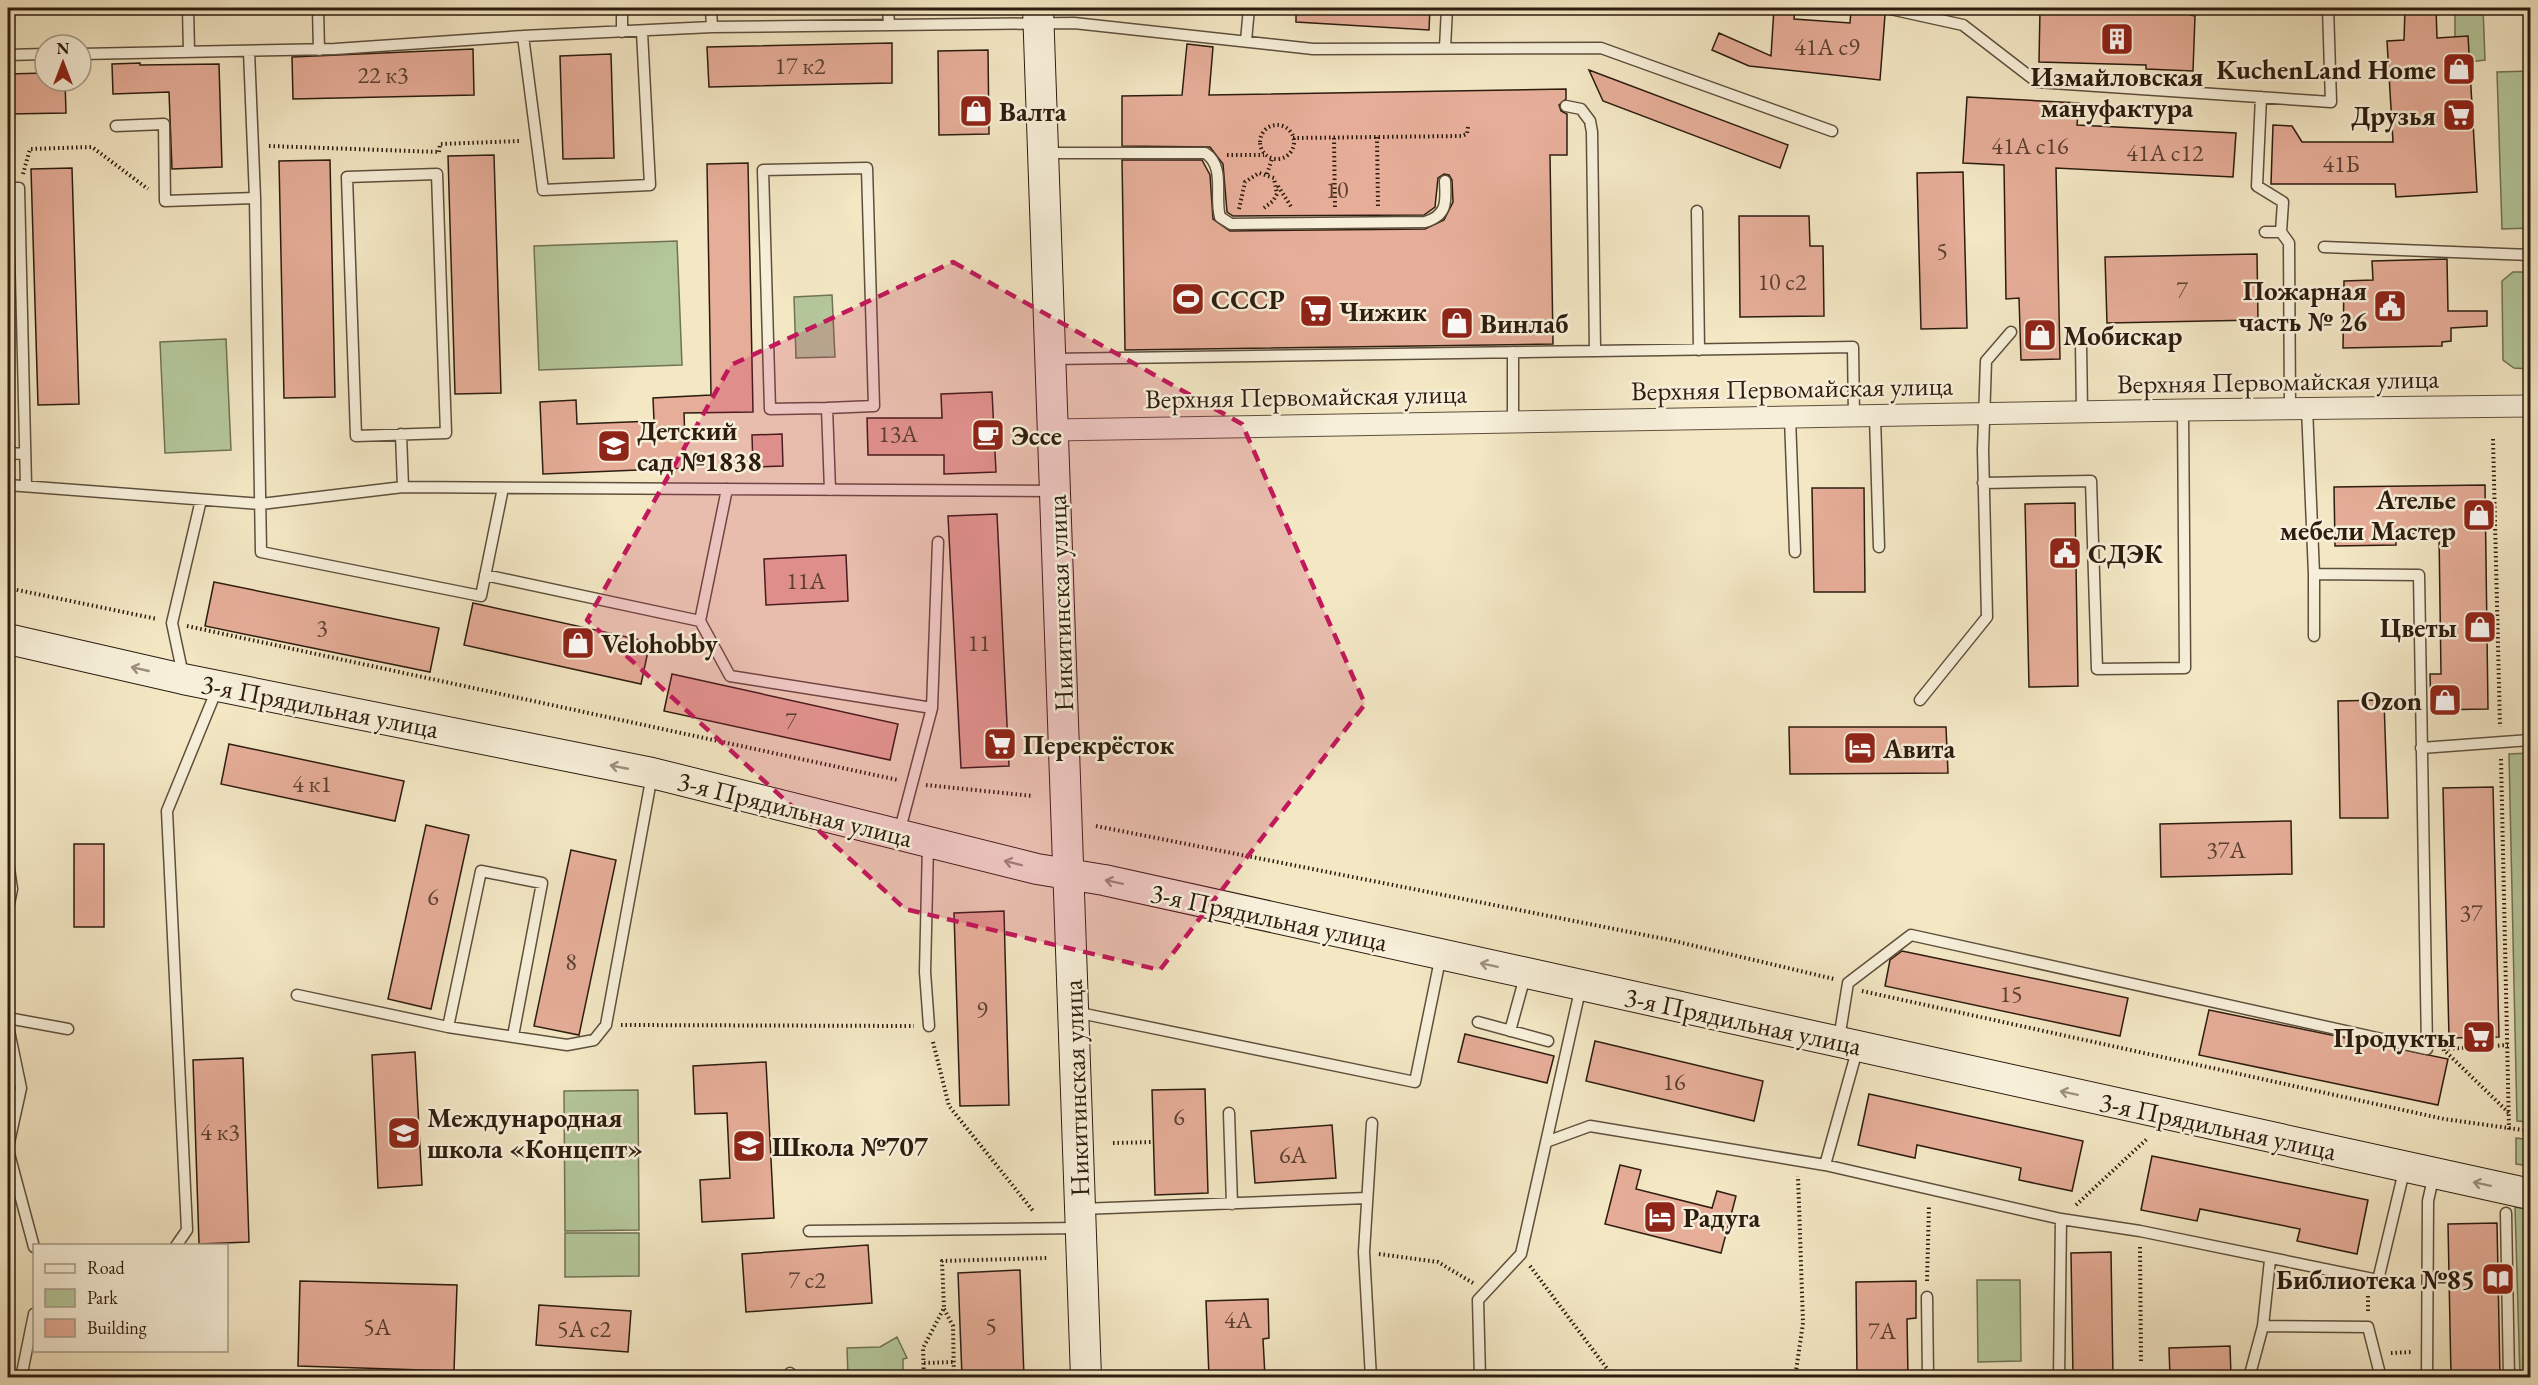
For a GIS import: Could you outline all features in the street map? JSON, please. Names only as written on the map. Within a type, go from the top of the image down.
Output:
[{"type":"street","name":"Никитинская улица","points":[[1038,16],[1086,1377]]},
{"type":"street","name":"Верхняя Первомайская улица","points":[[1054,430],[1865,417],[2082,411],[2530,406]]},
{"type":"street","name":"3-я Прядильная улица","points":[[9,643],[652,773],[1037,869],[1070,873],[2530,1194]]},
{"type":"lane","points":[[188,8],[189,52]]},
{"type":"lane","points":[[318,8],[319,50]]},
{"type":"lane","points":[[621,8],[622,32]]},
{"type":"lane","points":[[711,8],[712,27]]},
{"type":"lane","points":[[888,8],[889,25]]},
{"type":"lane","points":[[1246,41],[1250,8]]},
{"type":"lane","points":[[1445,48],[1447,8]]},
{"type":"lane","points":[[1886,8],[1962,25],[2037,82],[2331,102],[2328,8]]},
{"type":"lane","points":[[93,54],[319,50],[523,36],[712,27],[889,25],[1038,16],[1074,23],[1313,49],[1601,48],[1832,131]]},
{"type":"lane","points":[[523,36],[543,190],[650,185],[642,32]]},
{"type":"lane","points":[[249,51],[255,198],[261,552],[481,596],[503,488]]},
{"type":"lane","points":[[8,55],[33,54]]},
{"type":"lane","points":[[2261,97],[2258,186],[2283,202],[2282,232],[2289,243],[2298,409],[2314,574],[2314,636]]},
{"type":"lane","points":[[1566,106],[1581,109],[1590,122],[1592,132],[1595,351]]},
{"type":"lane","points":[[116,126],[164,124],[165,201],[255,198]]},
{"type":"lane","points":[[1043,153],[1194,151],[1210,155],[1218,173],[1220,218],[1224,222],[1237,224],[1434,219],[1446,208],[1445,180]]},
{"type":"lane","points":[[867,168],[874,406],[827,408],[770,409],[763,170],[867,168]]},
{"type":"lane","points":[[437,174],[446,433],[401,434],[356,436],[347,177],[437,174]]},
{"type":"lane","points":[[13,188],[26,485]]},
{"type":"lane","points":[[1697,211],[1699,350]]},
{"type":"lane","points":[[2265,232],[2282,232]]},
{"type":"lane","points":[[2324,247],[2530,255]]},
{"type":"lane","points":[[1920,700],[1987,617],[1983,483],[1986,361],[2011,332]]},
{"type":"lane","points":[[2081,344],[2082,411]]},
{"type":"lane","points":[[1051,359],[1853,347],[1865,417],[1879,547]]},
{"type":"lane","points":[[1513,352],[1514,421]]},
{"type":"lane","points":[[827,408],[830,490]]},
{"type":"lane","points":[[1983,483],[2091,481],[2097,669],[2185,668],[2183,410]]},
{"type":"lane","points":[[1790,418],[1795,552]]},
{"type":"lane","points":[[401,434],[403,487]]},
{"type":"lane","points":[[8,454],[25,453]]},
{"type":"lane","points":[[8,485],[261,504],[403,487],[1055,491]]},
{"type":"lane","points":[[727,489],[700,621],[730,676],[932,708]]},
{"type":"lane","points":[[183,679],[172,622],[201,500]]},
{"type":"lane","points":[[899,834],[932,708],[938,542]]},
{"type":"lane","points":[[1825,1165],[1848,1044],[1848,983],[1911,935],[2427,1049],[2419,575],[2314,574]]},
{"type":"lane","points":[[485,575],[700,621]]},
{"type":"lane","points":[[177,1244],[187,1230],[167,811],[218,686]]},
{"type":"lane","points":[[2421,748],[2530,740]]},
{"type":"lane","points":[[297,995],[448,1027],[567,1045],[594,1040],[606,1025],[652,773]]},
{"type":"lane","points":[[928,841],[925,972],[929,1026]]},
{"type":"lane","points":[[8,862],[12,889],[8,909]]},
{"type":"lane","points":[[448,1027],[481,871],[542,883],[513,1036]]},
{"type":"lane","points":[[1072,1012],[1415,1082],[1442,955]]},
{"type":"lane","points":[[1510,1031],[1526,973]]},
{"type":"lane","points":[[1480,1377],[1478,1300],[1521,1254],[1581,986]]},
{"type":"lane","points":[[8,1018],[68,1029]]},
{"type":"lane","points":[[1478,1022],[1548,1041]]},
{"type":"lane","points":[[8,1026],[21,1088],[8,1149],[33,1244]]},
{"type":"lane","points":[[1229,1113],[1232,1204]]},
{"type":"lane","points":[[1371,1377],[1364,1252],[1372,1123]]},
{"type":"lane","points":[[1546,1142],[1590,1126],[1825,1165],[2061,1218],[2378,1280],[2405,1167]]},
{"type":"lane","points":[[2427,1377],[2428,1201],[2434,1174]]},
{"type":"lane","points":[[809,1231],[1047,1228],[1081,1218],[1232,1204],[1368,1198]]},
{"type":"lane","points":[[2506,1213],[2509,1377]]},
{"type":"lane","points":[[2059,1377],[2061,1218]]},
{"type":"lane","points":[[2249,1377],[2263,1326],[2270,1260]]},
{"type":"lane","points":[[1927,1297],[1928,1377]]},
{"type":"lane","points":[[21,1377],[33,1319]]},
{"type":"lane","points":[[2263,1326],[2368,1327],[2381,1377]]},
{"type":"path","points":[[1210,155],[1265,155],[1280,160],[1291,152],[1293,138],[1283,126],[1268,128],[1260,141],[1265,155]]},
{"type":"path","points":[[1293,138],[1465,136],[1468,127]]},
{"type":"path","points":[[1377,137],[1378,222]]},
{"type":"path","points":[[1334,138],[1335,223]]},
{"type":"path","points":[[437,174],[440,144],[536,141]]},
{"type":"path","points":[[253,146],[439,152]]},
{"type":"path","points":[[13,188],[30,148],[92,147],[165,201]]},
{"type":"path","points":[[1267,174],[1272,159]]},
{"type":"path","points":[[1259,172],[1274,178],[1277,186],[1274,201],[1237,224],[1245,182],[1259,172]]},
{"type":"path","points":[[2493,439],[2509,1130]]},
{"type":"path","points":[[8,588],[912,783],[1033,796]]},
{"type":"path","points":[[1096,826],[1670,940],[1848,983],[1866,994],[2444,1119],[2509,1130],[2530,1131]]},
{"type":"path","points":[[606,1025],[929,1026],[949,1106],[1047,1228]]},
{"type":"path","points":[[2427,1049],[2508,1045]]},
{"type":"path","points":[[2444,1048],[2510,1114]]},
{"type":"path","points":[[2061,1218],[2148,1138]]},
{"type":"path","points":[[1113,1143],[1154,1142]]},
{"type":"path","points":[[1795,1377],[1803,1323],[1798,1161]]},
{"type":"path","points":[[1927,1297],[1929,1189]]},
{"type":"path","points":[[2140,1232],[2141,1377]]},
{"type":"path","points":[[1364,1252],[1438,1262],[1486,1292]]},
{"type":"path","points":[[1521,1254],[1614,1377]]},
{"type":"path","points":[[954,1377],[953,1326],[944,1308],[942,1261],[1047,1258]]},
{"type":"path","points":[[2368,1327],[2369,1279]]},
{"type":"path","points":[[924,1377],[923,1348],[944,1308]]},
{"type":"path","points":[[2395,1353],[2412,1352]]},
{"type":"path","points":[[924,1363],[954,1362]]},
{"type":"path","points":[[1145,1377],[1208,1376]]},
{"type":"highlighted area","points":[[953,262],[1242,424],[1365,704],[1160,970],[905,909],[587,620],[731,365]]},
{"type":"green space","points":[[2455,8],[2483,8],[2485,60],[2469,62],[2455,37]]},
{"type":"green space","points":[[2530,71],[2530,228],[2502,229],[2497,72]]},
{"type":"green space","points":[[677,241],[682,365],[539,370],[534,246]]},
{"type":"green space","points":[[2513,272],[2530,272],[2530,369],[2514,368],[2503,360],[2502,281]]},
{"type":"green space","points":[[832,295],[835,357],[796,358],[794,297]]},
{"type":"green space","points":[[226,339],[231,450],[165,453],[160,342]]},
{"type":"green space","points":[[2530,753],[2530,1122],[2517,1121],[2509,754]]},
{"type":"green space","points":[[638,1090],[639,1230],[565,1231],[564,1091]]},
{"type":"green space","points":[[2516,1138],[2530,1140],[2530,1166],[2516,1164]]},
{"type":"green space","points":[[2515,1207],[2530,1210],[2530,1377],[2520,1377]]},
{"type":"green space","points":[[565,1233],[639,1233],[639,1276],[565,1277]]},
{"type":"green space","points":[[1977,1280],[2020,1280],[2021,1361],[1978,1362]]},
{"type":"green space","points":[[897,1337],[907,1358],[903,1359],[903,1377],[848,1377],[847,1348],[880,1347]]},
{"type":"building","points":[[1296,8],[1430,8],[1429,30],[1296,22]]},
{"type":"building","points":[[1774,8],[1795,8],[1794,19],[1850,23],[1851,10],[1880,12],[1885,15],[1880,80],[1749,66],[1712,50],[1719,33],[1771,56]]},
{"type":"building","name":"Измайловская мануфактура","points":[[2190,8],[2190,15],[2195,16],[2193,71],[2146,69],[2146,65],[2039,62],[2040,9]]},
{"type":"building","points":[[2405,8],[2436,8],[2437,38],[2468,36],[2477,192],[2396,197],[2395,184],[2271,184],[2273,125],[2292,126],[2302,142],[2393,142],[2387,41],[2404,40]]},
{"type":"building","points":[[892,43],[892,83],[709,87],[707,47]]},
{"type":"building","points":[[1187,44],[1213,47],[1209,95],[1566,89],[1566,99],[1559,105],[1561,111],[1567,114],[1567,155],[1550,155],[1553,344],[1125,350],[1122,160],[1202,160],[1210,175],[1213,219],[1230,231],[1425,229],[1444,220],[1453,202],[1452,180],[1449,175],[1444,174],[1438,178],[1435,207],[1424,215],[1233,216],[1227,212],[1223,164],[1210,147],[1122,146],[1122,96],[1182,95]]},
{"type":"building","points":[[473,49],[474,95],[293,99],[292,57]]},
{"type":"building","points":[[988,50],[989,134],[939,135],[938,51]]},
{"type":"building","points":[[611,54],[614,158],[563,159],[560,56]]},
{"type":"building","points":[[140,63],[140,65],[219,64],[222,167],[172,169],[169,92],[113,94],[112,64]]},
{"type":"building","points":[[1589,70],[1788,145],[1780,168],[1603,101]]},
{"type":"building","points":[[33,73],[33,93],[65,93],[66,113],[8,114],[8,74]]},
{"type":"building","points":[[1967,97],[2079,103],[2077,125],[2236,133],[2233,177],[2056,168],[2060,359],[2021,360],[2019,298],[2006,299],[2004,165],[1963,163]]},
{"type":"building","points":[[494,155],[501,393],[455,394],[448,156]]},
{"type":"building","points":[[330,160],[335,397],[284,398],[279,161]]},
{"type":"building","points":[[748,163],[753,412],[684,413],[686,468],[543,474],[540,402],[576,400],[577,424],[654,421],[653,398],[711,395],[707,164]]},
{"type":"building","points":[[72,168],[79,404],[38,405],[31,169]]},
{"type":"building","points":[[1963,172],[1967,328],[1921,329],[1917,173]]},
{"type":"building","points":[[1739,216],[1809,216],[1810,246],[1823,246],[1824,316],[1740,317]]},
{"type":"building","points":[[2257,254],[2258,320],[2107,323],[2105,257]]},
{"type":"building","name":"Пожарная часть № 26","points":[[2447,259],[2448,311],[2487,311],[2487,326],[2451,328],[2451,341],[2442,342],[2442,346],[2343,348],[2344,281],[2373,280],[2372,261]]},
{"type":"building","points":[[992,392],[996,472],[944,474],[944,455],[868,455],[867,418],[942,418],[941,394]]},
{"type":"building","points":[[782,434],[783,466],[753,467],[752,435]]},
{"type":"building","points":[[2485,485],[2488,709],[2431,710],[2430,674],[2441,674],[2439,533],[2396,534],[2396,545],[2335,546],[2334,487]]},
{"type":"building","points":[[1812,488],[1864,488],[1865,592],[1814,592]]},
{"type":"building","points":[[2075,503],[2078,686],[2029,687],[2025,504]]},
{"type":"building","points":[[997,514],[1009,766],[961,768],[948,516]]},
{"type":"building","points":[[846,555],[848,601],[766,605],[764,559]]},
{"type":"building","points":[[214,582],[439,628],[430,672],[205,626]]},
{"type":"building","points":[[473,603],[650,642],[641,684],[464,645]]},
{"type":"building","points":[[672,674],[898,724],[890,760],[664,711]]},
{"type":"building","points":[[2384,700],[2388,818],[2340,818],[2338,701]]},
{"type":"building","points":[[1789,727],[1946,727],[1948,773],[1790,774]]},
{"type":"building","points":[[229,744],[404,781],[395,821],[221,784]]},
{"type":"building","points":[[2493,787],[2499,1037],[2449,1038],[2443,788]]},
{"type":"building","points":[[2291,821],[2292,874],[2161,877],[2160,824]]},
{"type":"building","points":[[426,825],[469,835],[431,1009],[388,999]]},
{"type":"building","points":[[74,844],[104,844],[104,927],[74,927]]},
{"type":"building","points":[[571,850],[616,860],[579,1035],[534,1026]]},
{"type":"building","points":[[1004,911],[1009,1105],[960,1106],[954,913]]},
{"type":"building","points":[[1902,951],[2128,998],[2120,1036],[1885,986],[1890,960]]},
{"type":"building","points":[[2209,1010],[2448,1059],[2438,1105],[2199,1055]]},
{"type":"building","points":[[1465,1034],[1554,1056],[1547,1083],[1458,1062]]},
{"type":"building","points":[[1595,1041],[1763,1081],[1754,1121],[1586,1081]]},
{"type":"building","points":[[415,1052],[422,1185],[378,1188],[372,1055]]},
{"type":"building","points":[[243,1058],[249,1242],[199,1244],[193,1060]]},
{"type":"building","name":"Школа №707","points":[[766,1062],[774,1218],[702,1222],[700,1180],[730,1178],[727,1113],[695,1114],[693,1066]]},
{"type":"building","points":[[1205,1089],[1208,1193],[1155,1195],[1152,1090]]},
{"type":"building","points":[[1869,1094],[2083,1141],[2072,1191],[2019,1180],[2021,1168],[1917,1145],[1915,1158],[1858,1145]]},
{"type":"building","points":[[1332,1125],[1336,1178],[1255,1183],[1251,1131]]},
{"type":"building","points":[[2152,1156],[2368,1200],[2357,1254],[2297,1241],[2300,1229],[2200,1209],[2197,1221],[2141,1210]]},
{"type":"building","points":[[1620,1165],[1641,1170],[1636,1189],[1712,1208],[1717,1191],[1736,1196],[1721,1253],[1605,1224]]},
{"type":"building","points":[[2497,1223],[2500,1377],[2451,1377],[2448,1224]]},
{"type":"building","points":[[868,1245],[872,1303],[746,1312],[742,1254]]},
{"type":"building","points":[[2111,1252],[2113,1377],[2073,1377],[2071,1253]]},
{"type":"building","points":[[1020,1270],[1024,1377],[962,1377],[958,1273]]},
{"type":"building","points":[[300,1281],[457,1285],[454,1371],[298,1366]]},
{"type":"building","points":[[1916,1281],[1916,1318],[1907,1319],[1908,1377],[1857,1377],[1856,1282]]},
{"type":"building","points":[[1268,1299],[1269,1338],[1263,1339],[1265,1377],[1209,1377],[1206,1301]]},
{"type":"building","points":[[539,1305],[631,1311],[628,1352],[536,1345]]},
{"type":"building","points":[[2230,1346],[2231,1377],[2170,1377],[2169,1348]]},
{"type":"place","name":"Измайловская мануфактура","points":[[2117,39]]},
{"type":"place","name":"KuchenLand Home","points":[[2459,69]]},
{"type":"place","name":"Валта","points":[[976,111]]},
{"type":"place","name":"Друзья","points":[[2459,115]]},
{"type":"place","name":"СССР","points":[[1188,299]]},
{"type":"place","name":"Пожарная часть № 26","points":[[2390,306]]},
{"type":"place","name":"Чижик","points":[[1316,311]]},
{"type":"place","name":"Винлаб","points":[[1457,323]]},
{"type":"place","name":"Мобискар","points":[[2040,335]]},
{"type":"place","name":"Эссе","points":[[988,435]]},
{"type":"place","name":"Детский сад №1838","points":[[614,446]]},
{"type":"place","name":"Ателье мебели Мастер","points":[[2479,515]]},
{"type":"place","name":"СДЭК","points":[[2065,553]]},
{"type":"place","name":"Цветы","points":[[2480,627]]},
{"type":"place","name":"Velohobby","points":[[578,643]]},
{"type":"place","name":"Ozon","points":[[2445,700]]},
{"type":"place","name":"Перекрёсток","points":[[1000,744]]},
{"type":"place","name":"Авита","points":[[1860,748]]},
{"type":"place","name":"Продукты","points":[[2479,1037]]},
{"type":"place","name":"Международная школа «Концепт»","points":[[404,1133]]},
{"type":"place","name":"Школа №707","points":[[749,1146]]},
{"type":"place","name":"Радуга","points":[[1660,1217]]},
{"type":"place","name":"Библиотека №85","points":[[2498,1279]]}]
